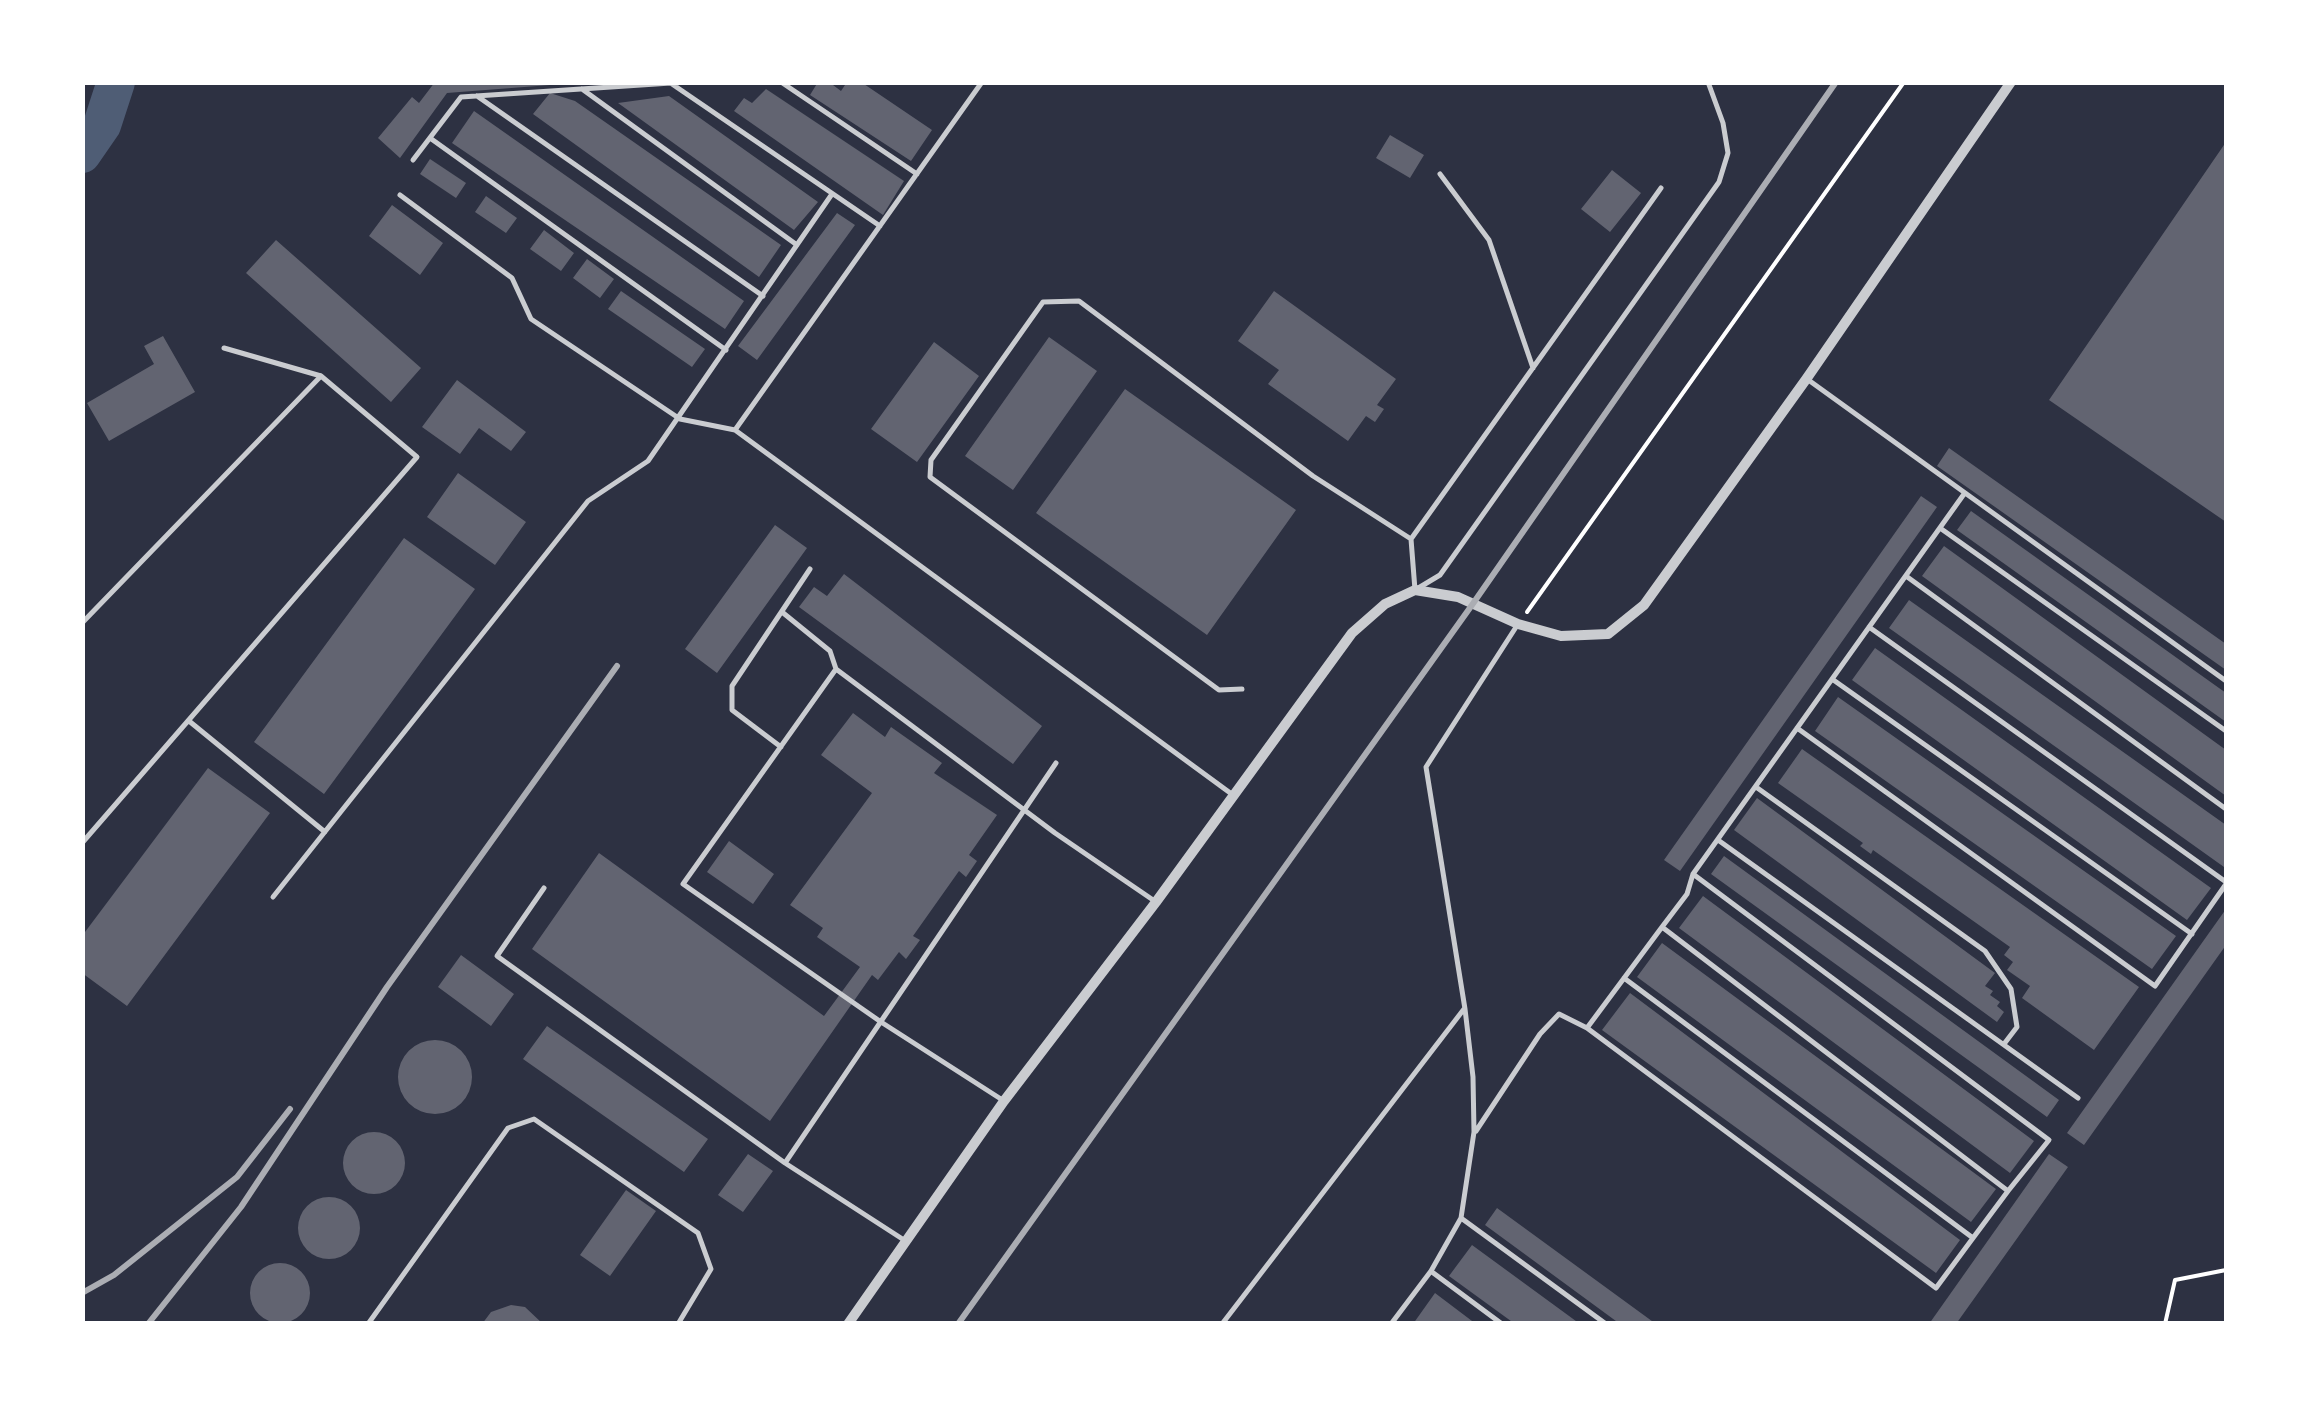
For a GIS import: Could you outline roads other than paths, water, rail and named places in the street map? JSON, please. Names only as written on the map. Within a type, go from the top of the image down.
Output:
[{"type":"street","points":[[848,1324],[1004,1101],[1156,902],[1352,633],[1385,604],[1415,590],[1458,597],[1518,624],[1561,636],[1608,634],[1644,605],[1807,378],[2011,82]]},
{"type":"lane","points":[[414,160],[460,97],[686,82]]},
{"type":"lane","points":[[781,82],[917,174]]},
{"type":"lane","points":[[735,430],[982,82]]},
{"type":"lane","points":[[1661,188],[1411,539],[1415,590],[1440,575],[1719,182],[1728,153],[1708,82]]},
{"type":"lane","points":[[671,84],[880,226]]},
{"type":"lane","points":[[582,88],[798,245]]},
{"type":"lane","points":[[478,96],[763,296]]},
{"type":"lane","points":[[430,138],[726,350]]},
{"type":"lane","points":[[1440,174],[1489,240],[1533,369]]},
{"type":"lane","points":[[274,897],[588,501],[648,461],[832,194]]},
{"type":"lane","points":[[400,195],[512,278],[531,320],[680,419],[735,430],[1234,795]]},
{"type":"lane","points":[[1242,689],[1219,690],[930,478],[932,460],[1042,302],[1079,301],[1313,476],[1411,539]]},
{"type":"lane","points":[[82,843],[417,457],[321,376],[224,348]]},
{"type":"lane","points":[[82,623],[321,376]]},
{"type":"lane","points":[[1807,378],[2226,681]]},
{"type":"lane","points":[[1587,1028],[1687,894],[1693,874],[1964,494]]},
{"type":"lane","points":[[1940,528],[2226,731]]},
{"type":"lane","points":[[781,747],[732,710],[732,686],[810,569]]},
{"type":"lane","points":[[1906,576],[2226,808]]},
{"type":"lane","points":[[782,612],[830,651],[836,669],[1156,902]]},
{"type":"lane","points":[[1392,1324],[1431,1271],[1461,1218],[1474,1132],[1474,1077],[1465,1008],[1426,767],[1518,624]]},
{"type":"lane","points":[[1797,728],[2155,986],[2226,883],[1869,628]]},
{"type":"lane","points":[[836,669],[683,884],[881,1022],[1004,1101]]},
{"type":"lane","points":[[1832,679],[2192,934]]},
{"type":"lane","points":[[188,721],[325,832]]},
{"type":"lane","points":[[785,1164],[1056,763]]},
{"type":"lane","points":[[1756,787],[1984,952],[2011,989],[2016,1027],[2004,1045]]},
{"type":"lane","points":[[1718,840],[2078,1098]]},
{"type":"lane","points":[[1474,1132],[1540,1034],[1558,1014],[1587,1028],[1936,1288],[2048,1140],[1693,874]]},
{"type":"lane","points":[[544,888],[497,956],[785,1164],[904,1240]]},
{"type":"lane","points":[[1662,927],[2008,1192]]},
{"type":"lane","points":[[1624,978],[1973,1238]]},
{"type":"lane","points":[[1222,1324],[1465,1008]]},
{"type":"lane","points":[[368,1324],[508,1128],[534,1119],[698,1233],[711,1269],[680,1321],[689,1324]]},
{"type":"lane","points":[[1461,1218],[1606,1324]]},
{"type":"lane","points":[[1431,1271],[1502,1324]]},
{"type":"waterway","points":[[82,154],[102,125],[116,82]]},
{"type":"railway","points":[[958,1324],[1472,605],[1836,82]]},
{"type":"railway","points":[[148,1324],[241,1207],[387,987],[617,666]]},
{"type":"railway","points":[[82,1293],[114,1275],[237,1177],[290,1109]]}]
